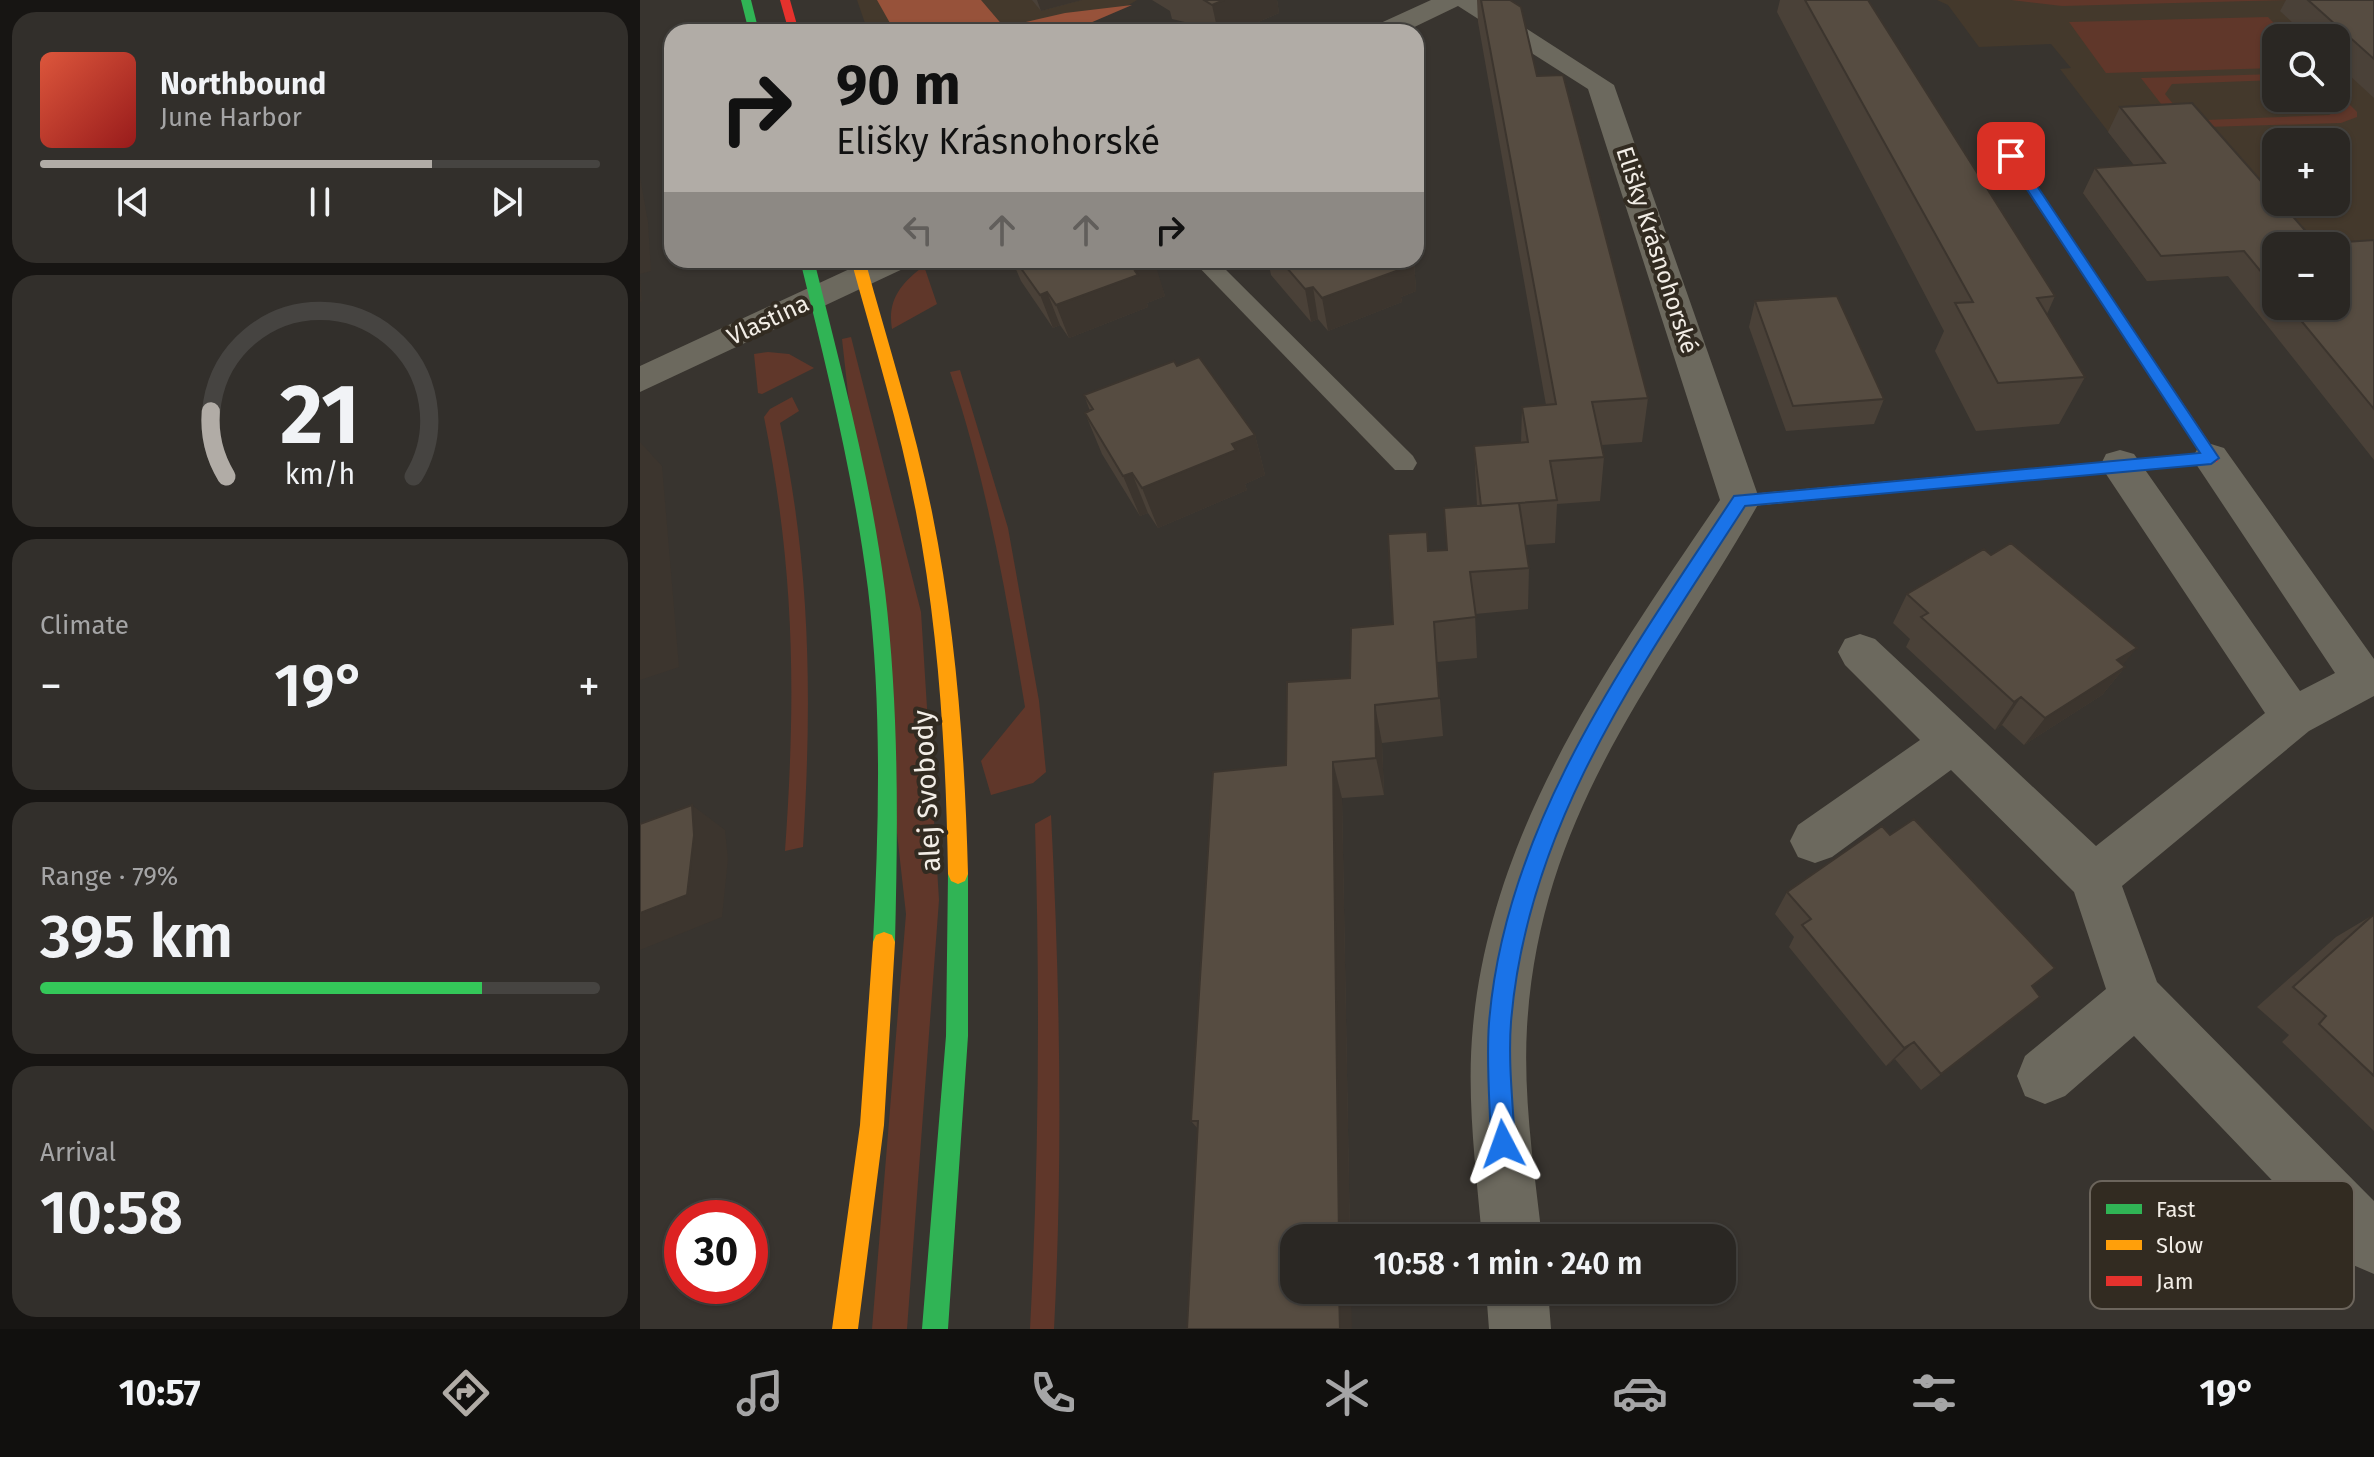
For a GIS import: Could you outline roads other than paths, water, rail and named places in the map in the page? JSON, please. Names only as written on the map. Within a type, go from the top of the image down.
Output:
[{"type":"street","points":[[746,0],[752,24]]},
{"type":"street","points":[[785,0],[792,24]]},
{"type":"street","points":[[1400,24],[1451,0]]},
{"type":"street","name":"Elišky Krásnohorské","points":[[1465,0],[1539,30],[1600,85],[1740,501]]},
{"type":"street","points":[[2011,156],[2211,458],[2369,679],[2293,717],[2094,878]]},
{"type":"street","name":"alej Svobody","points":[[809,268],[870,546],[888,744],[887,866],[877,1077],[855,1271],[845,1329]]},
{"type":"street","name":"alej Svobody","points":[[860,268],[930,544],[950,697],[959,986],[951,1178],[935,1329]]},
{"type":"street","name":"Vlastina","points":[[640,380],[816,298],[860,268]]},
{"type":"street","points":[[1511,1224],[1500,1113],[1500,1023],[1511,954],[1536,851],[1615,692],[1740,501],[2211,458]]},
{"type":"street","points":[[2120,464],[2293,717]]},
{"type":"street","points":[[1860,652],[2094,878],[2136,999],[2313,1181]]},
{"type":"street","points":[[1815,841],[1954,742]]},
{"type":"street","points":[[2045,1076],[2136,999]]},
{"type":"street","points":[[2354,1223],[2374,1244]]},
{"type":"street","points":[[1518,1304],[1520,1329]]},
{"type":"lane","points":[[1211,268],[1404,463]]}]
